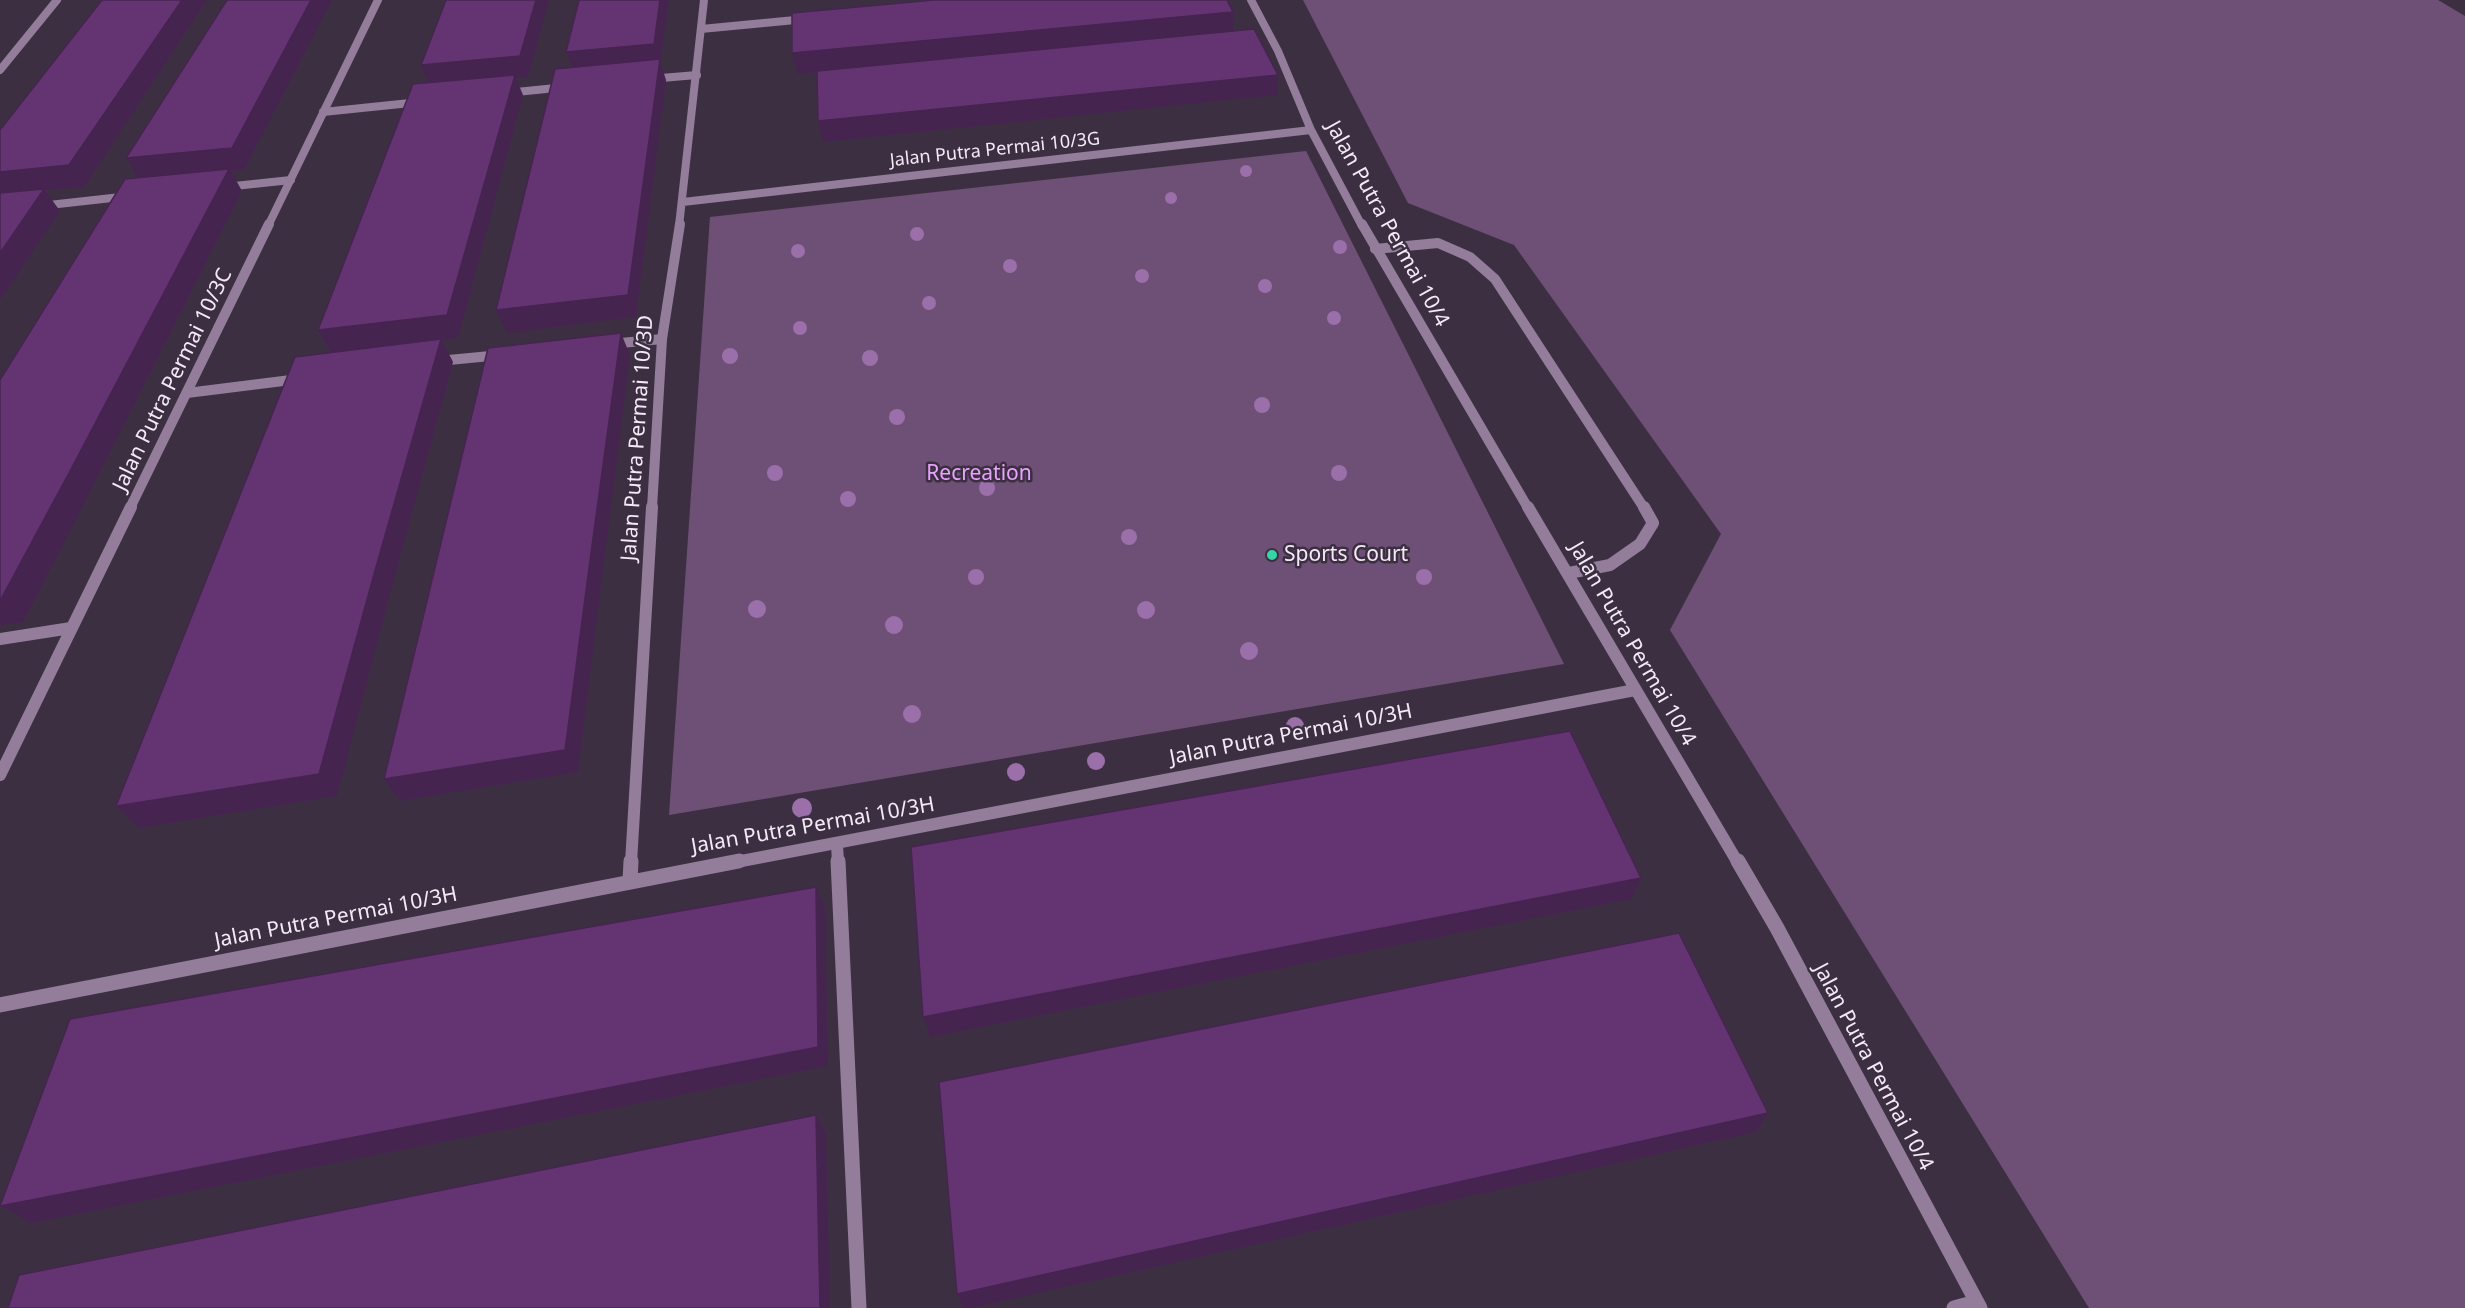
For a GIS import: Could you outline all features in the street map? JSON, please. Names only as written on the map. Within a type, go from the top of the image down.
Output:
[{"type":"street","points":[[0,70],[57,0]]},
{"type":"street","name":"Jalan Putra Permai 10/3C","points":[[0,775],[378,0]]},
{"type":"street","name":"Jalan Putra Permai 10/3D","points":[[630,881],[662,339],[683,202],[704,0]]},
{"type":"street","name":"Jalan Putra Permai 10/4","points":[[1251,0],[1278,51],[1311,130],[1375,249],[1569,573],[1635,690],[1777,928],[1978,1305]]},
{"type":"street","points":[[701,29],[820,17]]},
{"type":"street","points":[[638,81],[697,75]]},
{"type":"street","points":[[496,94],[578,86]]},
{"type":"street","points":[[323,112],[427,101]]},
{"type":"street","name":"Jalan Putra Permai 10/3G","points":[[683,202],[1311,130]]},
{"type":"street","points":[[210,188],[291,180]]},
{"type":"street","points":[[35,206],[140,195]]},
{"type":"street","points":[[1375,249],[1437,243],[1470,257],[1495,279],[1634,490],[1653,523],[1640,544],[1610,565],[1569,573]]},
{"type":"street","points":[[603,345],[662,339]]},
{"type":"street","points":[[425,363],[508,354]]},
{"type":"street","points":[[187,393],[306,378]]},
{"type":"street","points":[[0,639],[71,628]]},
{"type":"street","name":"Jalan Putra Permai 10/3H","points":[[0,1005],[630,881],[837,844],[1635,690]]},
{"type":"street","points":[[837,844],[859,1308]]},
{"type":"street","points":[[1954,1308],[1978,1305]]},
{"type":"green space","points":[[1303,0],[2438,0],[2465,16],[2465,1308],[2089,1308],[1670,630],[1721,534],[1514,245],[1408,203]]},
{"type":"green space","name":"Recreation","points":[[1306,151],[1564,664],[669,815],[710,217]]},
{"type":"building","points":[[102,0],[182,0],[69,165],[0,172],[0,130]]},
{"type":"building","points":[[227,0],[311,0],[232,148],[126,158]]},
{"type":"building","points":[[446,0],[536,0],[520,56],[421,65]]},
{"type":"building","points":[[579,0],[660,0],[654,44],[566,52]]},
{"type":"building","points":[[934,0],[1227,0],[1233,12],[792,53],[792,13]]},
{"type":"building","points":[[1254,29],[1278,75],[818,121],[817,71]]},
{"type":"building","points":[[660,59],[628,295],[496,310],[555,69]]},
{"type":"building","points":[[515,75],[447,315],[318,330],[413,84]]},
{"type":"building","points":[[229,169],[0,599],[0,380],[125,179]]},
{"type":"building","points":[[44,189],[0,253],[0,193]]},
{"type":"building","points":[[621,333],[565,750],[384,779],[488,348]]},
{"type":"building","points":[[441,339],[319,774],[116,806],[295,357]]},
{"type":"building","points":[[1570,731],[1641,878],[923,1017],[911,847]]},
{"type":"building","points":[[816,887],[818,1047],[0,1206],[70,1019]]},
{"type":"building","points":[[1679,933],[1768,1113],[957,1294],[939,1082]]},
{"type":"building","points":[[816,1115],[820,1308],[8,1308],[19,1275]]},
{"type":"place","name":"Sports Court","points":[[1272,555]]}]
